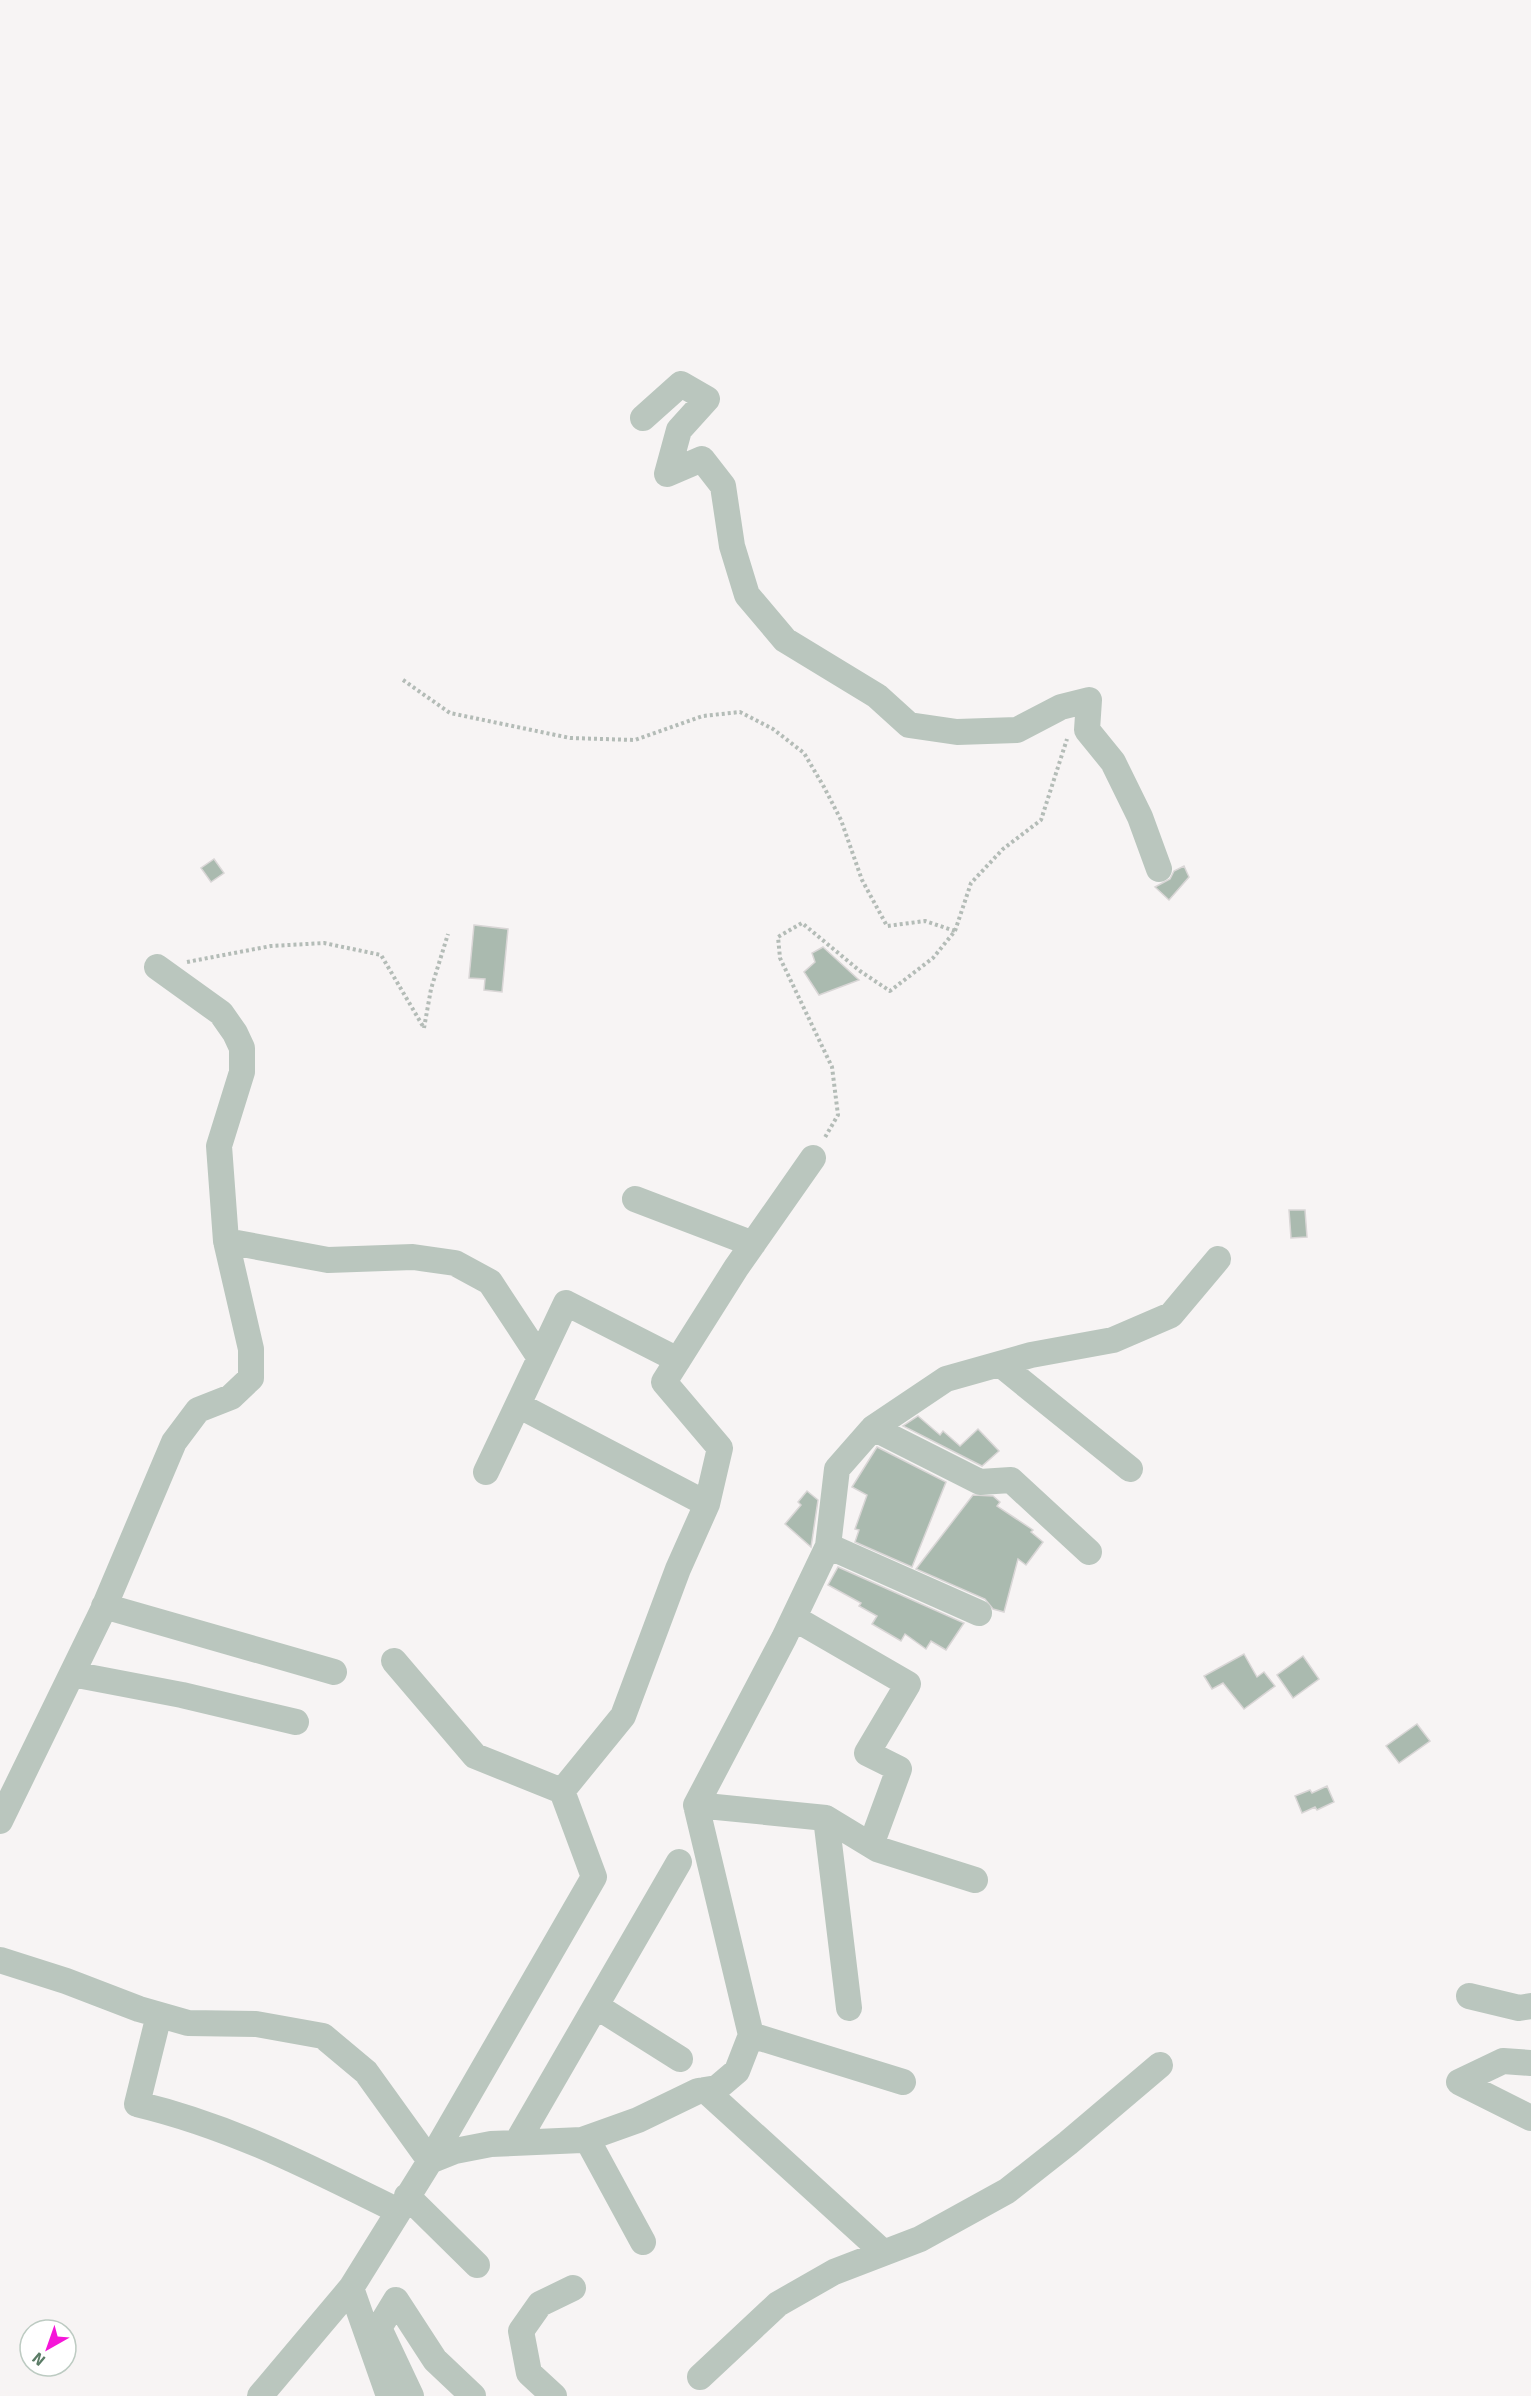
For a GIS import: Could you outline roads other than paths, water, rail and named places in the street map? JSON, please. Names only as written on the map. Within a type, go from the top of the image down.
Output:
[{"type":"street","points":[[643,418],[681,384],[707,399],[679,430],[667,474],[702,459],[723,486],[732,546],[747,595],[785,640],[877,696],[909,725],[957,732],[1017,730],[1060,707],[1089,700],[1087,730],[1113,762],[1140,817],[1159,869]]},
{"type":"street","points":[[0,1821],[104,1606],[174,1442],[198,1410],[231,1397],[251,1378],[251,1349],[226,1240],[219,1146],[242,1072],[242,1048],[221,1013],[157,967]]},
{"type":"street","points":[[562,1791],[623,1716],[678,1569],[707,1504],[720,1448],[664,1382],[753,1244],[813,1158]]},
{"type":"street","points":[[635,1199],[753,1244]]},
{"type":"street","points":[[226,1240],[328,1260],[413,1257],[455,1263],[490,1282],[540,1358]]},
{"type":"street","points":[[430,2161],[455,2151],[491,2144],[587,2139],[638,2120],[698,2091],[717,2088],[736,2071],[751,2035],[696,1805],[794,1618],[828,1546],[837,1469],[873,1428],[946,1379],[1031,1355],[1113,1340],[1171,1315],[1218,1259]]},
{"type":"street","points":[[486,1472],[566,1303],[678,1360]]},
{"type":"street","points":[[1000,1364],[1130,1469]]},
{"type":"street","points":[[518,1405],[707,1504]]},
{"type":"street","points":[[873,1428],[980,1482],[1011,1480],[1089,1552]]},
{"type":"street","points":[[828,1546],[979,1613]]},
{"type":"street","points":[[104,1606],[334,1672]]},
{"type":"street","points":[[794,1618],[908,1684],[867,1752],[899,1769],[871,1845]]},
{"type":"street","points":[[260,2396],[351,2288],[430,2161],[594,1877],[562,1791],[475,1756],[394,1661]]},
{"type":"street","points":[[72,1674],[182,1695],[296,1722]]},
{"type":"street","points":[[696,1805],[826,1818],[878,1850],[975,1880]]},
{"type":"street","points":[[826,1818],[849,2008]]},
{"type":"street","points":[[517,2142],[679,1862]]},
{"type":"street","points":[[0,1960],[188,2023],[256,2024],[323,2036],[366,2072],[430,2161]]},
{"type":"street","points":[[1470,1996],[1519,2008],[1531,2006]]},
{"type":"street","points":[[596,2006],[680,2059]]},
{"type":"street","points":[[159,2015],[137,2104],[184,2115],[271,2148],[403,2203],[477,2265]]},
{"type":"street","points":[[751,2035],[903,2082]]},
{"type":"street","points":[[1531,2063],[1503,2061],[1459,2082],[1531,2118]]},
{"type":"street","points":[[700,2377],[778,2304],[834,2272],[920,2239],[1006,2191],[1068,2143],[1160,2065]]},
{"type":"street","points":[[705,2090],[884,2253]]},
{"type":"street","points":[[587,2139],[643,2242]]},
{"type":"street","points":[[351,2288],[389,2396]]},
{"type":"street","points":[[554,2396],[529,2373],[521,2331],[540,2304],[573,2288]]},
{"type":"street","points":[[411,2396],[380,2328],[396,2300],[435,2360],[473,2396]]}]
